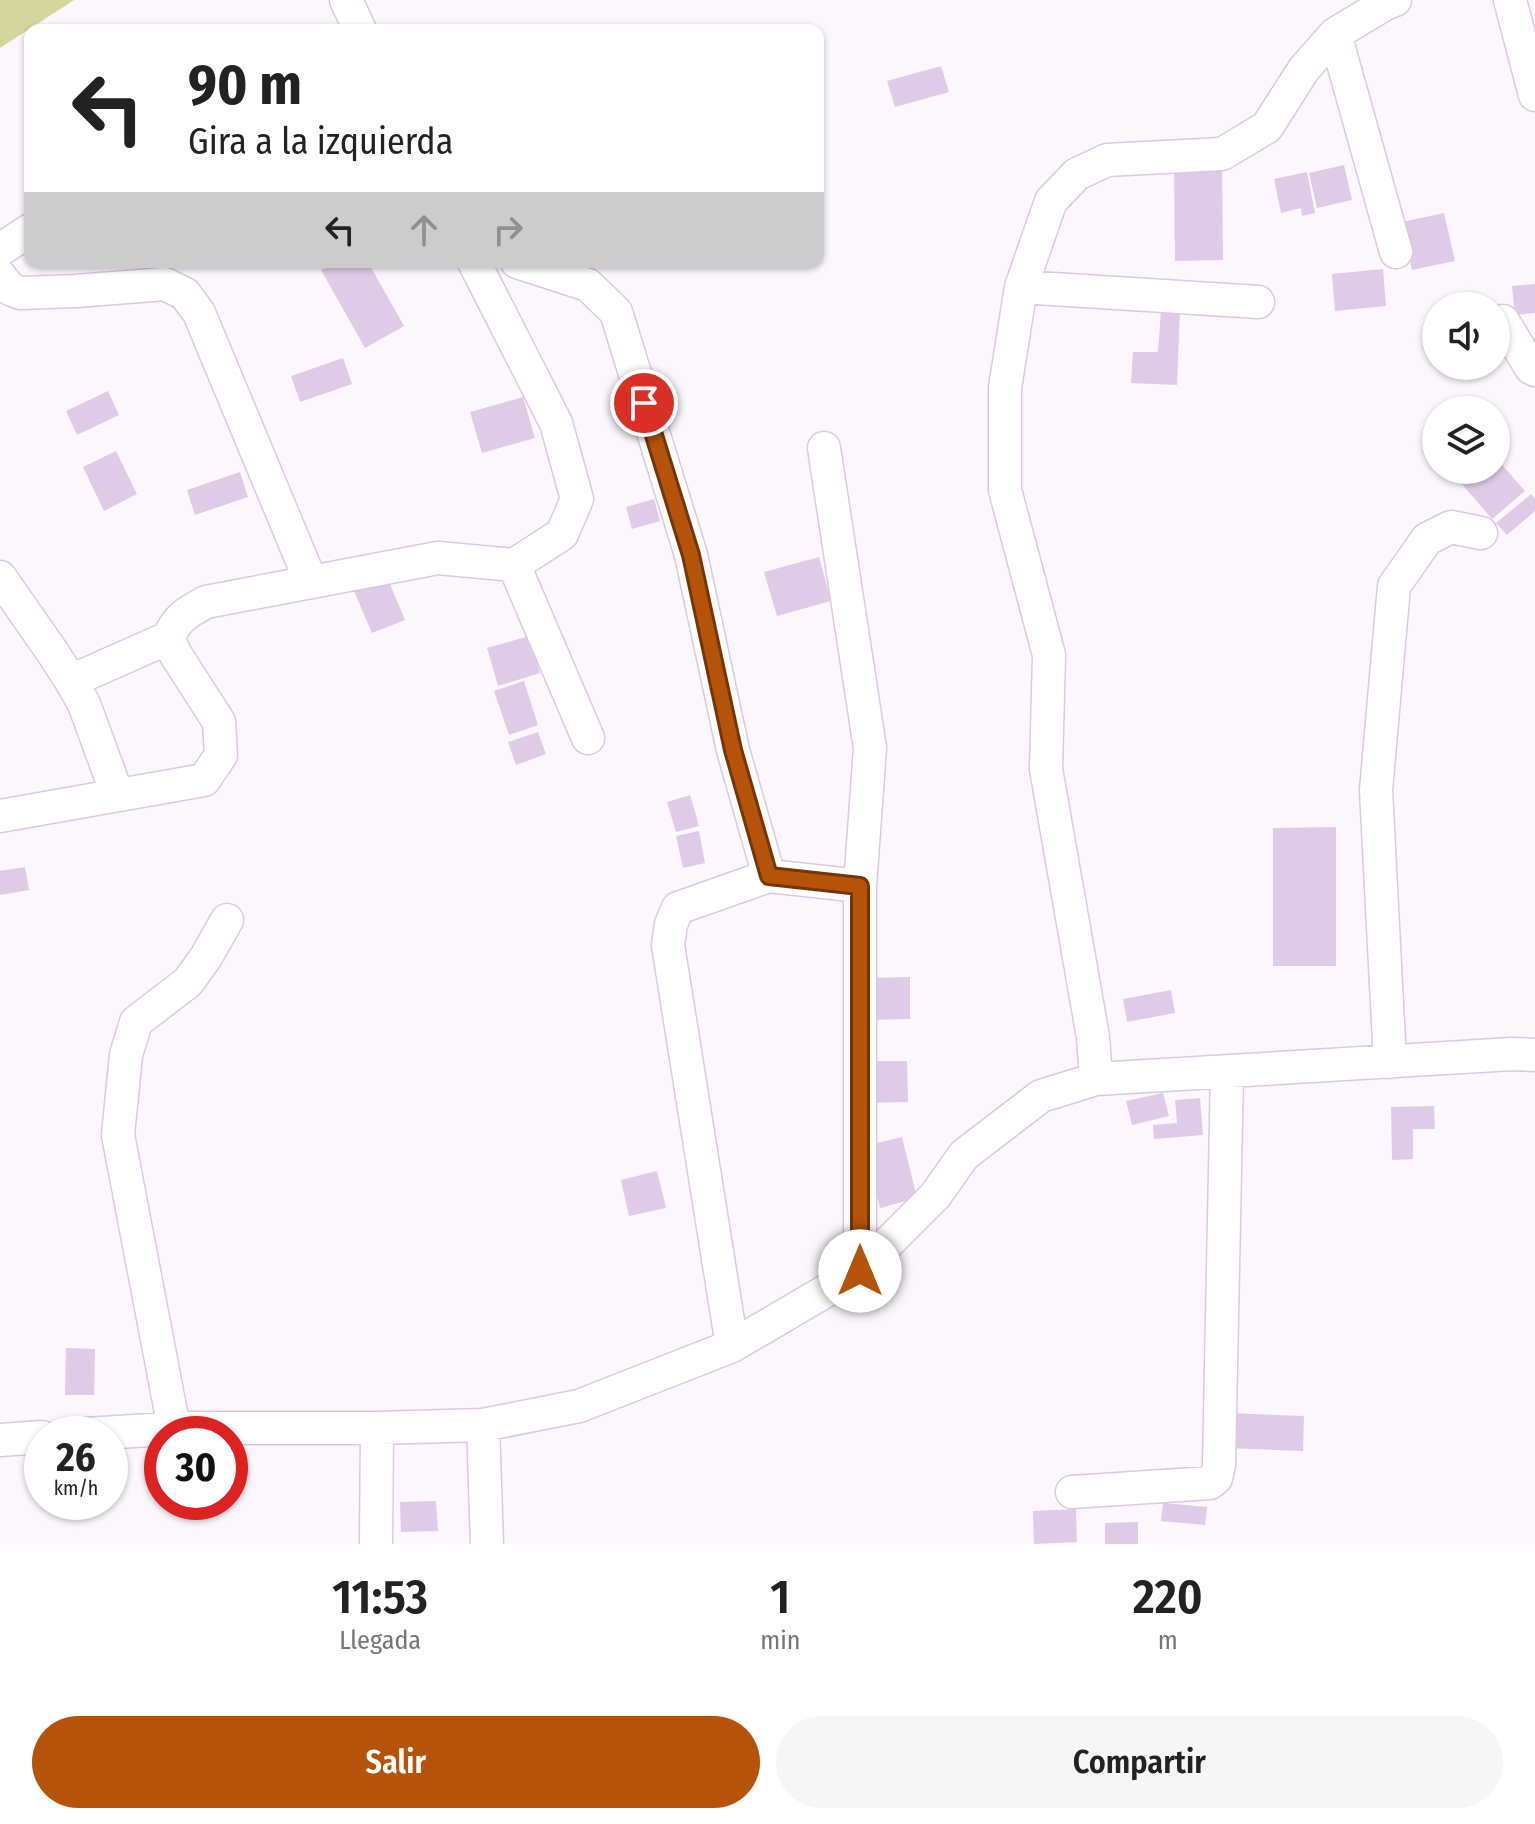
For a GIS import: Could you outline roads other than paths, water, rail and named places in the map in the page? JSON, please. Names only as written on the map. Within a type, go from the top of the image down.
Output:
[{"type":"street","points":[[346,0],[357,24]]},
{"type":"street","points":[[1096,1079],[1093,1037],[1046,769],[1049,655],[1005,490],[1005,388],[1021,287],[1051,201],[1077,174],[1107,160],[1222,154],[1267,127],[1304,69],[1335,34],[1395,0]]},
{"type":"street","points":[[1510,0],[1535,95]]},
{"type":"street","points":[[1335,34],[1396,252]]},
{"type":"street","points":[[0,250],[24,234]]},
{"type":"street","points":[[71,681],[168,638],[183,614],[206,602],[438,558],[514,565],[562,534],[577,499],[556,423],[477,268]]},
{"type":"street","points":[[536,268],[588,285],[616,312],[691,555],[733,750],[769,876]]},
{"type":"street","points":[[0,276],[10,289],[20,293],[165,284],[185,294],[199,313],[311,582]]},
{"type":"street","points":[[1021,287],[1258,302]]},
{"type":"street","points":[[1510,333],[1535,370]]},
{"type":"street","points":[[824,448],[870,748],[860,886],[860,1271]]},
{"type":"street","points":[[1390,1062],[1376,790],[1394,586],[1427,539],[1451,527],[1481,533]]},
{"type":"street","points":[[514,565],[588,738]]},
{"type":"street","points":[[0,577],[84,704],[117,794]]},
{"type":"street","points":[[0,816],[204,780],[221,755],[219,722],[168,638]]},
{"type":"street","points":[[732,1346],[668,945],[671,924],[678,908],[769,876],[860,886]]},
{"type":"street","points":[[172,1416],[118,1135],[124,1068],[136,1022],[188,982],[227,920]]},
{"type":"street","points":[[248,1428],[483,1425],[579,1406],[732,1346],[860,1271],[935,1196],[964,1155],[1041,1096],[1096,1079],[1535,1055]]},
{"type":"street","points":[[1072,1492],[1210,1483],[1216,1478],[1219,1465],[1227,1072]]},
{"type":"street","points":[[483,1425],[487,1544]]},
{"type":"street","points":[[376,1544],[377,1428]]},
{"type":"street","points":[[0,1440],[24,1438]]}]
